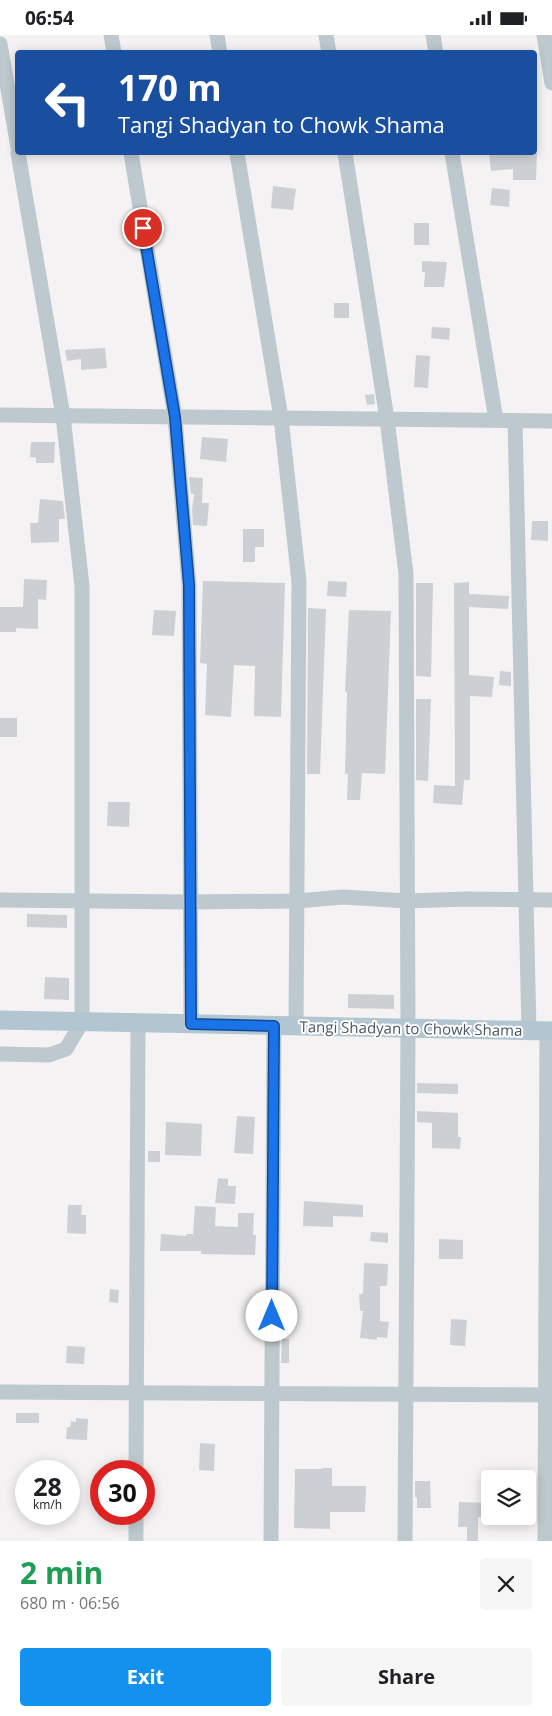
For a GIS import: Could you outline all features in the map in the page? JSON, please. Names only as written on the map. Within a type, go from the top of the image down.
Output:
[{"type":"main road","name":"Tangi Shadyan to Chowk Shama","points":[[0,1020],[543,1031]]},
{"type":"street","points":[[111,35],[114,50]]},
{"type":"street","points":[[217,35],[220,50]]},
{"type":"street","points":[[326,35],[328,50]]},
{"type":"street","points":[[433,35],[436,50]]},
{"type":"street","points":[[544,35],[552,83]]},
{"type":"street","points":[[0,44],[15,130]]},
{"type":"street","points":[[0,1054],[49,1055],[66,1049],[82,1021],[82,586],[63,415],[18,155]]},
{"type":"street","points":[[131,155],[175,417],[189,585],[191,1024]]},
{"type":"street","points":[[237,155],[281,418],[299,582],[296,1026]]},
{"type":"street","points":[[345,155],[387,419],[406,573],[408,1029],[405,1541]]},
{"type":"street","points":[[452,155],[496,420]]},
{"type":"street","points":[[0,415],[552,421]]},
{"type":"street","points":[[515,421],[526,901],[543,1031],[549,1395],[545,1541]]},
{"type":"street","points":[[0,900],[190,902],[297,901],[343,897],[407,901],[468,899],[552,900]]},
{"type":"street","points":[[136,1460],[138,1023]]},
{"type":"street","points":[[271,1541],[274,1026]]},
{"type":"street","points":[[0,1392],[549,1395]]},
{"type":"street","points":[[136,1525],[136,1541]]},
{"type":"building","points":[[489,155],[537,155],[536,180],[513,180],[513,169],[491,171]]},
{"type":"building","points":[[273,186],[296,189],[293,210],[271,208]]},
{"type":"building","points":[[492,188],[510,190],[509,207],[490,205]]},
{"type":"building","points":[[414,223],[429,223],[429,245],[414,245]]},
{"type":"building","points":[[422,261],[447,262],[444,287],[424,287],[425,272],[422,272]]},
{"type":"building","points":[[334,303],[349,303],[349,318],[334,318]]},
{"type":"building","points":[[432,327],[450,328],[449,340],[431,338]]},
{"type":"building","points":[[105,348],[107,368],[81,370],[81,359],[67,361],[65,350]]},
{"type":"building","points":[[416,355],[430,356],[428,388],[414,387]]},
{"type":"building","points":[[374,394],[375,404],[367,405],[365,395]]},
{"type":"building","points":[[202,437],[228,439],[226,462],[200,459]]},
{"type":"building","points":[[31,442],[55,442],[54,463],[36,463],[36,458],[30,457]]},
{"type":"building","points":[[189,477],[203,478],[202,503],[209,503],[207,526],[193,525],[194,494],[191,494]]},
{"type":"building","points":[[40,499],[63,501],[65,519],[59,519],[59,542],[31,543],[30,523],[38,523]]},
{"type":"building","points":[[532,521],[548,521],[548,541],[531,540]]},
{"type":"building","points":[[243,529],[264,529],[264,547],[255,547],[255,562],[243,562]]},
{"type":"building","points":[[24,579],[47,580],[46,600],[38,599],[38,629],[16,628],[16,632],[0,632],[0,607],[23,607]]},
{"type":"building","points":[[203,581],[285,583],[281,717],[254,716],[255,666],[234,665],[231,717],[205,715],[207,664],[200,663]]},
{"type":"building","points":[[328,581],[347,582],[346,597],[327,596]]},
{"type":"building","points":[[469,582],[469,594],[509,596],[508,609],[469,607],[469,675],[494,677],[492,697],[470,696],[470,780],[464,780],[462,805],[433,803],[434,785],[455,786],[454,583]]},
{"type":"building","points":[[416,583],[433,583],[431,677],[416,676]]},
{"type":"building","points":[[308,608],[326,609],[320,774],[307,774]]},
{"type":"building","points":[[154,610],[176,611],[174,636],[152,635]]},
{"type":"building","points":[[349,610],[391,611],[385,774],[362,773],[360,800],[347,800],[348,774],[345,774],[347,692],[345,692]]},
{"type":"building","points":[[500,671],[511,672],[511,686],[499,685]]},
{"type":"building","points":[[416,699],[431,699],[428,781],[416,780]]},
{"type":"building","points":[[0,718],[17,718],[17,737],[0,737]]},
{"type":"building","points":[[108,802],[130,802],[129,827],[107,826]]},
{"type":"building","points":[[27,914],[67,915],[67,928],[27,927]]},
{"type":"building","points":[[45,977],[69,978],[69,1000],[44,999]]},
{"type":"building","points":[[348,994],[394,995],[394,1009],[348,1008]]},
{"type":"building","points":[[417,1083],[458,1084],[458,1094],[417,1093]]},
{"type":"building","points":[[417,1111],[458,1113],[458,1137],[461,1137],[460,1149],[432,1148],[432,1123],[417,1122]]},
{"type":"building","points":[[237,1116],[255,1117],[253,1154],[234,1153]]},
{"type":"building","points":[[166,1122],[202,1124],[201,1156],[165,1155]]},
{"type":"building","points":[[148,1151],[160,1151],[160,1162],[148,1162]]},
{"type":"building","points":[[218,1178],[228,1179],[228,1186],[236,1186],[235,1204],[215,1203]]},
{"type":"building","points":[[304,1201],[363,1205],[363,1217],[333,1216],[333,1227],[303,1226]]},
{"type":"building","points":[[68,1205],[82,1205],[81,1215],[86,1215],[86,1234],[67,1233]]},
{"type":"building","points":[[195,1206],[216,1207],[215,1226],[238,1227],[238,1213],[254,1213],[253,1235],[256,1235],[255,1255],[201,1254],[201,1251],[160,1251],[161,1234],[186,1236],[186,1234],[193,1234]]},
{"type":"building","points":[[371,1232],[388,1233],[388,1243],[370,1241]]},
{"type":"building","points":[[439,1239],[463,1240],[463,1259],[439,1259]]},
{"type":"building","points":[[364,1263],[388,1264],[387,1286],[380,1286],[380,1321],[389,1322],[387,1338],[377,1337],[377,1340],[360,1338],[363,1311],[360,1311],[359,1294],[363,1294]]},
{"type":"building","points":[[110,1289],[119,1290],[118,1303],[109,1302]]},
{"type":"building","points":[[451,1319],[467,1320],[465,1346],[450,1345]]},
{"type":"building","points":[[282,1339],[289,1339],[289,1363],[281,1363]]},
{"type":"building","points":[[67,1346],[85,1347],[84,1364],[66,1363]]},
{"type":"building","points":[[16,1413],[39,1413],[39,1423],[16,1423]]},
{"type":"building","points":[[76,1418],[88,1419],[87,1440],[66,1439],[67,1427],[70,1427],[71,1421],[76,1422]]},
{"type":"building","points":[[200,1443],[215,1444],[214,1471],[199,1470]]},
{"type":"building","points":[[332,1468],[332,1486],[366,1486],[365,1512],[330,1512],[330,1529],[294,1528],[295,1469]]},
{"type":"building","points":[[415,1481],[430,1481],[431,1508],[417,1508]]},
{"type":"building","points":[[459,1502],[481,1503],[481,1517],[478,1517],[478,1541],[467,1541],[467,1527],[458,1527]]},
{"type":"route","points":[[143,228],[175,417],[189,585],[191,1024],[274,1026],[272,1316]]}]
